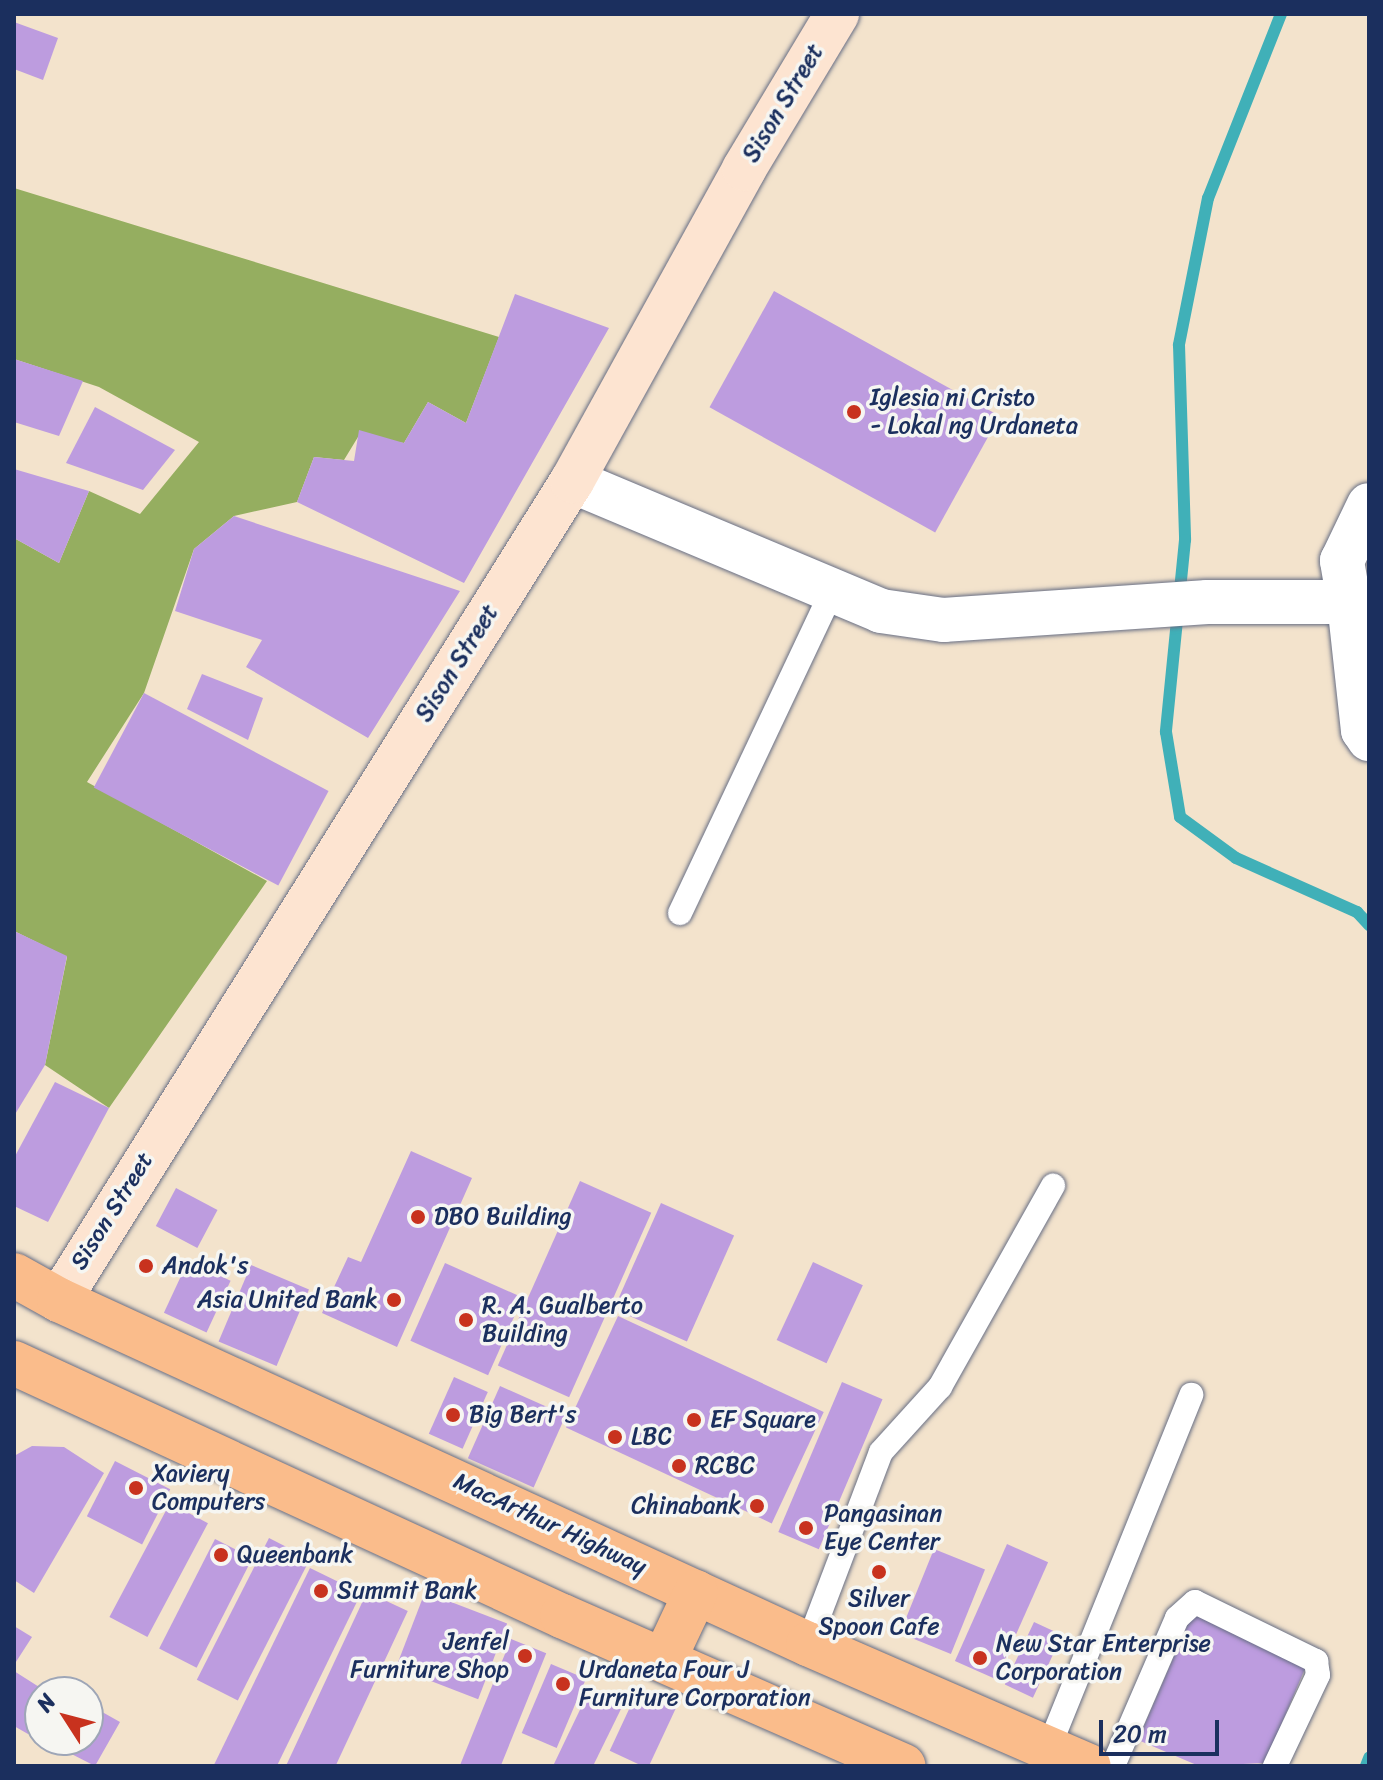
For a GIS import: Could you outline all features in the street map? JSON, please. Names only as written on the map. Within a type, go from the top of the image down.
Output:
[{"type":"main road","name":"MacArthur Highway","points":[[14,1275],[59,1300],[808,1644],[1089,1766]]},
{"type":"main road","points":[[16,1368],[904,1766]]},
{"type":"main road","points":[[664,1660],[696,1592]]},
{"type":"street","name":"Sison Street","points":[[59,1300],[572,481],[744,169],[837,14]]},
{"type":"street","points":[[572,481],[881,611],[943,620],[1207,602],[1349,602]]},
{"type":"street","points":[[1369,505],[1342,561],[1363,730],[1369,739]]},
{"type":"lane","points":[[680,913],[832,592]]},
{"type":"lane","points":[[808,1644],[881,1452],[940,1387],[1053,1186]]},
{"type":"lane","points":[[1049,1747],[1191,1395]]},
{"type":"lane","points":[[1113,1766],[1177,1618],[1195,1602],[1316,1661],[1318,1675],[1275,1766]]},
{"type":"green space","points":[[14,188],[499,337],[466,423],[428,402],[404,443],[358,437],[344,460],[314,457],[297,502],[234,516],[194,549],[144,693],[87,782],[267,881],[109,1108],[45,1065],[67,957],[14,931],[14,538],[59,563],[89,491],[140,514],[199,442],[99,387],[14,359]]},
{"type":"building","points":[[14,22],[58,38],[43,80],[14,69]]},
{"type":"building","name":"Iglesia ni Cristo - Lokal ng Urdaneta","points":[[774,291],[1000,416],[935,532],[710,407]]},
{"type":"building","points":[[515,294],[609,328],[464,583],[297,502],[314,457],[354,461],[359,430],[404,443],[428,402],[466,423]]},
{"type":"building","points":[[14,359],[83,381],[59,436],[14,422]]},
{"type":"building","points":[[95,407],[175,450],[143,490],[66,463]]},
{"type":"building","points":[[14,469],[89,491],[59,563],[14,538]]},
{"type":"building","points":[[234,516],[460,591],[368,738],[246,667],[262,640],[175,611],[194,549]]},
{"type":"building","points":[[202,674],[263,698],[248,740],[187,709]]},
{"type":"building","points":[[144,693],[329,791],[278,886],[94,787]]},
{"type":"building","points":[[14,931],[67,956],[45,1065],[14,1116]]},
{"type":"building","points":[[55,1082],[109,1108],[48,1222],[14,1206],[14,1158]]},
{"type":"building","name":"DBO Building","points":[[411,1151],[472,1178],[397,1347],[322,1313],[348,1257],[361,1262]]},
{"type":"building","points":[[580,1181],[651,1213],[569,1397],[498,1366]]},
{"type":"building","points":[[176,1188],[217,1210],[197,1248],[156,1226]]},
{"type":"building","points":[[661,1203],[734,1236],[687,1342],[614,1309]]},
{"type":"building","points":[[188,1261],[231,1281],[207,1333],[164,1313]]},
{"type":"building","points":[[813,1262],[863,1285],[827,1363],[777,1340]]},
{"type":"building","name":"R. A. Gualberto Building","points":[[445,1263],[523,1298],[488,1375],[410,1341]]},
{"type":"building","points":[[251,1265],[309,1290],[277,1366],[219,1341]]},
{"type":"building","name":"EF Square","points":[[618,1316],[824,1412],[772,1523],[566,1427]]},
{"type":"building","points":[[454,1377],[488,1392],[463,1449],[429,1434]]},
{"type":"building","points":[[842,1382],[883,1399],[819,1549],[778,1532]]},
{"type":"building","points":[[500,1386],[566,1415],[534,1487],[468,1458]]},
{"type":"building","points":[[32,1446],[64,1447],[104,1473],[34,1593],[14,1580],[14,1456]]},
{"type":"building","points":[[115,1461],[170,1489],[142,1544],[87,1516]]},
{"type":"building","points":[[170,1503],[208,1523],[147,1637],[109,1617]]},
{"type":"building","points":[[269,1538],[310,1559],[238,1701],[197,1680]]},
{"type":"building","points":[[215,1539],[252,1558],[197,1668],[159,1649]]},
{"type":"building","points":[[1007,1544],[1048,1562],[996,1679],[955,1661]]},
{"type":"building","points":[[934,1549],[985,1570],[951,1654],[900,1633]]},
{"type":"building","points":[[310,1568],[361,1593],[277,1766],[214,1766]]},
{"type":"building","points":[[367,1592],[408,1611],[336,1766],[286,1766]]},
{"type":"building","points":[[425,1592],[507,1624],[478,1699],[396,1668]]},
{"type":"building","points":[[1194,1610],[1309,1659],[1265,1763],[1199,1766],[1138,1740]]},
{"type":"building","points":[[1034,1622],[1062,1635],[1033,1698],[1005,1685]]},
{"type":"building","points":[[14,1626],[32,1637],[14,1665]]},
{"type":"building","points":[[511,1639],[546,1653],[501,1766],[460,1766]]},
{"type":"building","points":[[551,1664],[586,1679],[557,1748],[522,1733]]},
{"type":"building","points":[[14,1671],[24,1677],[24,1732],[14,1726]]},
{"type":"building","points":[[638,1690],[676,1708],[649,1766],[610,1751]]},
{"type":"building","points":[[588,1693],[621,1709],[593,1766],[553,1766]]},
{"type":"building","points":[[104,1713],[120,1722],[104,1750]]},
{"type":"building","points":[[75,1756],[101,1756],[95,1766]]},
{"type":"waterway","points":[[1281,14],[1208,198],[1179,345],[1185,540],[1166,732],[1180,817],[1236,858],[1357,912],[1369,925]]},
{"type":"waterway","points":[[1366,1766],[1369,1758]]},
{"type":"place","name":"Iglesia ni Cristo - Lokal ng Urdaneta","points":[[854,412]]},
{"type":"place","name":"DBO Building","points":[[418,1217]]},
{"type":"place","name":"Andok's","points":[[146,1266]]},
{"type":"place","name":"Asia United Bank","points":[[394,1300]]},
{"type":"place","name":"R. A. Gualberto Building","points":[[466,1320]]},
{"type":"place","name":"Big Bert's","points":[[453,1415]]},
{"type":"place","name":"EF Square","points":[[694,1420]]},
{"type":"place","name":"LBC","points":[[615,1437]]},
{"type":"place","name":"RCBC","points":[[679,1466]]},
{"type":"place","name":"Xaviery Computers","points":[[136,1488]]},
{"type":"place","name":"Chinabank","points":[[757,1506]]},
{"type":"place","name":"Pangasinan Eye Center","points":[[806,1528]]},
{"type":"place","name":"Queenbank","points":[[221,1555]]},
{"type":"place","name":"Silver Spoon Cafe","points":[[879,1572]]},
{"type":"place","name":"Summit Bank","points":[[321,1591]]},
{"type":"place","name":"Jenfel Furniture Shop","points":[[525,1656]]},
{"type":"place","name":"New Star Enterprise Corporation","points":[[980,1658]]},
{"type":"place","name":"Urdaneta Four J Furniture Corporation","points":[[563,1684]]}]
